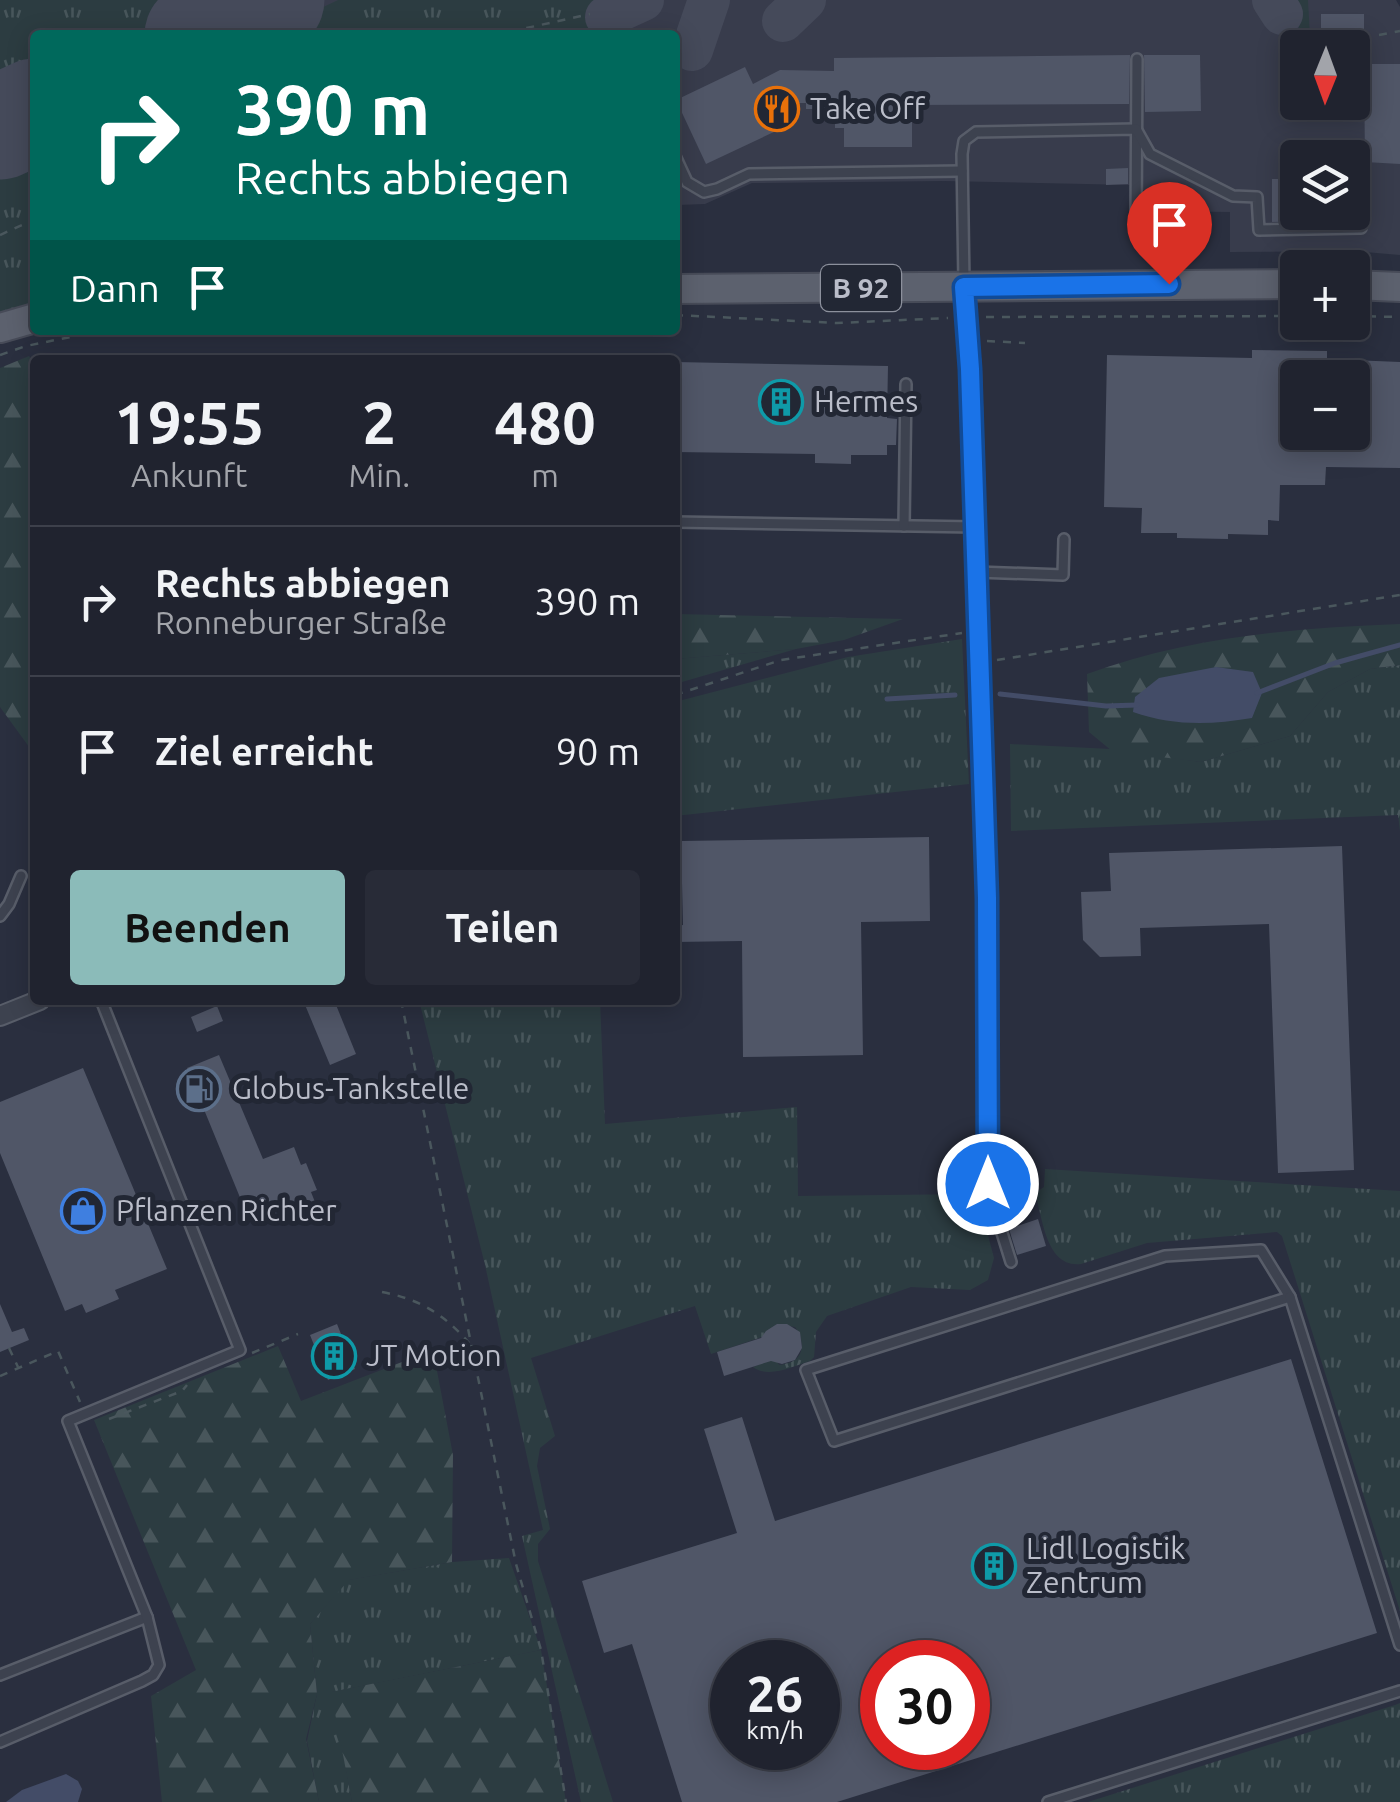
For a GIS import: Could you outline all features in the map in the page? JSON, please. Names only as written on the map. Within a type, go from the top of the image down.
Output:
[{"type":"main road","name":"B 92","points":[[680,290],[1280,284]]},
{"type":"main road","points":[[1370,286],[1400,287]]},
{"type":"main road","points":[[0,328],[30,319]]},
{"type":"street","points":[[964,287],[987,898],[988,1184]]},
{"type":"street","points":[[0,1016],[30,1004]]},
{"type":"lane","points":[[1136,226],[1137,59]]},
{"type":"lane","points":[[1136,130],[1150,154],[1234,196],[1258,197],[1260,230],[1280,230]]},
{"type":"lane","points":[[964,287],[964,141],[976,132],[1136,130]]},
{"type":"lane","points":[[680,167],[687,182],[704,192],[750,174],[962,172]]},
{"type":"lane","points":[[904,526],[906,384]]},
{"type":"lane","points":[[680,522],[975,527]]},
{"type":"lane","points":[[977,572],[1063,575],[1064,539]]},
{"type":"lane","points":[[0,916],[10,904],[20,876]]},
{"type":"lane","points":[[0,1742],[153,1675],[158,1665],[146,1616],[68,1421],[240,1350],[103,1005]]},
{"type":"lane","points":[[998,1220],[1011,1262]]},
{"type":"lane","points":[[1290,1297],[834,1441],[806,1370],[1165,1256],[1261,1250],[1290,1297],[1400,1645]]},
{"type":"lane","points":[[0,1675],[146,1616]]},
{"type":"lane","points":[[1048,1802],[1400,1691]]},
{"type":"path","points":[[518,30],[590,14]]},
{"type":"path","points":[[1378,36],[1400,31]]},
{"type":"path","points":[[0,235],[30,221]]},
{"type":"path","points":[[680,314],[837,323],[1280,316]]},
{"type":"path","points":[[1370,316],[1400,317]]},
{"type":"path","points":[[0,355],[81,335]]},
{"type":"path","points":[[968,341],[1025,343]]},
{"type":"path","points":[[979,661],[1022,658],[1400,595]]},
{"type":"path","points":[[680,693],[781,660],[978,633]]},
{"type":"path","points":[[402,1005],[516,1564],[541,1650],[566,1802]]},
{"type":"path","points":[[382,1292],[437,1311],[471,1346]]},
{"type":"path","points":[[10,1348],[18,1368]]},
{"type":"path","points":[[0,1376],[58,1351],[84,1414]]},
{"type":"shaded area","points":[[0,0],[1396,0],[1400,7],[1400,255],[1370,250],[1230,252],[1230,212],[1146,211],[1146,190],[1132,190],[1131,185],[944,181],[752,183],[705,204],[680,205],[680,30],[30,30],[30,298],[0,306]]},
{"type":"shaded area","points":[[1216,667],[1253,672],[1262,693],[1252,718],[1192,723],[1133,712],[1135,697],[1159,678]]},
{"type":"shaded area","points":[[66,1774],[78,1781],[82,1789],[78,1802],[6,1802],[22,1790]]},
{"type":"green space","points":[[0,0],[205,0],[141,30],[30,30],[30,82],[0,96]]},
{"type":"green space","points":[[338,0],[621,0],[591,14],[598,30],[275,30]]},
{"type":"green space","points":[[1292,0],[1308,0],[1310,30],[1299,30]]},
{"type":"green space","points":[[30,144],[30,305],[0,314],[0,159]]},
{"type":"green space","points":[[30,358],[30,748],[0,707],[0,368]]},
{"type":"green space","points":[[680,614],[903,619],[844,640],[796,649],[680,659]]},
{"type":"green space","points":[[1400,624],[1400,665],[1370,669],[1328,692],[1290,736],[1201,762],[1112,751],[1089,732],[1087,674],[1202,643],[1320,628]]},
{"type":"green space","points":[[962,639],[969,784],[680,815],[680,701],[848,657]]},
{"type":"green space","points":[[796,649],[680,683],[680,659]]},
{"type":"green space","points":[[1400,665],[1400,831],[1398,815],[1011,831],[1010,744],[1110,749],[1201,762],[1290,736],[1328,692],[1370,669]]},
{"type":"green space","points":[[420,1005],[600,1005],[605,1124],[797,1107],[798,1196],[977,1194],[994,1258],[988,1280],[970,1290],[911,1287],[827,1316],[816,1332],[814,1357],[781,1370],[766,1372],[753,1367],[768,1361],[779,1365],[794,1361],[801,1342],[795,1327],[777,1324],[762,1337],[711,1354],[695,1306],[531,1358],[555,1436],[540,1448],[537,1466],[550,1529],[538,1544],[538,1561],[613,1802],[581,1802],[522,1536],[543,1530],[485,1265]]},
{"type":"green space","points":[[1045,1169],[1400,1191],[1400,1611],[1282,1236],[1277,1232],[1147,1243],[1081,1264],[1069,1263],[1060,1258],[1048,1240],[1035,1193],[1044,1187]]},
{"type":"green space","points":[[278,1346],[301,1401],[433,1350],[453,1455],[452,1562],[349,1580],[310,1624],[317,1694],[306,1739],[319,1802],[162,1802],[151,1696],[196,1670],[94,1420]]},
{"type":"green space","points":[[509,1558],[541,1650],[332,1692],[352,1802],[319,1802],[307,1741],[317,1694],[310,1624],[348,1580],[452,1562]]},
{"type":"green space","points":[[541,1650],[566,1802],[352,1802],[331,1692]]},
{"type":"green space","points":[[1400,1703],[1400,1802],[1088,1802],[1395,1705]]},
{"type":"building","points":[[1321,14],[1364,14],[1364,30],[1321,30]]},
{"type":"building","points":[[1130,55],[1129,104],[912,105],[912,147],[844,147],[844,128],[835,128],[835,109],[806,109],[806,103],[788,103],[767,113],[776,131],[706,164],[680,109],[680,98],[745,67],[753,84],[780,70],[834,71],[834,58]]},
{"type":"building","points":[[1144,55],[1200,55],[1201,111],[1145,112]]},
{"type":"building","points":[[1370,64],[1400,64],[1400,164],[1370,162],[1370,140],[1365,140],[1365,120],[1370,120]]},
{"type":"building","points":[[1128,168],[1128,184],[1106,185],[1106,169]]},
{"type":"building","points":[[1272,179],[1280,179],[1280,222],[1272,222]]},
{"type":"building","points":[[1252,350],[1327,351],[1327,359],[1351,360],[1280,360],[1280,450],[1370,450],[1370,361],[1400,362],[1400,468],[1326,467],[1325,485],[1280,485],[1279,521],[1268,520],[1268,535],[1228,534],[1228,539],[1141,533],[1142,508],[1104,507],[1107,355],[1252,358]]},
{"type":"building","name":"Hermes","points":[[680,362],[888,366],[887,418],[897,419],[896,445],[887,445],[887,455],[851,455],[851,464],[815,463],[815,454],[680,452]]},
{"type":"building","points":[[929,837],[930,921],[861,922],[863,1055],[743,1057],[742,941],[680,942],[681,841]]},
{"type":"building","points":[[1342,846],[1354,1170],[1278,1173],[1269,924],[1140,928],[1141,956],[1100,957],[1083,940],[1081,892],[1111,891],[1109,853]]},
{"type":"building","points":[[305,1005],[336,1005],[356,1054],[330,1065]]},
{"type":"building","points":[[217,1006],[223,1021],[197,1032],[191,1017]]},
{"type":"building","points":[[219,1055],[263,1159],[294,1147],[301,1165],[306,1163],[317,1190],[311,1192],[317,1207],[294,1216],[289,1201],[248,1217],[187,1068]]},
{"type":"building","name":"Pflanzen Richter","points":[[83,1068],[167,1269],[115,1290],[119,1299],[86,1313],[82,1304],[65,1311],[0,1153],[0,1102]]},
{"type":"building","points":[[1038,1219],[1046,1246],[1017,1255],[1009,1229]]},
{"type":"building","points":[[0,1304],[12,1332],[24,1328],[29,1340],[0,1352]]},
{"type":"building","name":"JT Motion","points":[[337,1324],[355,1369],[328,1380],[310,1335]]},
{"type":"building","points":[[777,1324],[787,1324],[800,1332],[802,1348],[795,1360],[782,1364],[771,1361],[724,1376],[717,1352],[761,1338]]},
{"type":"building","name":"Lidl Logistik Zentrum","points":[[1291,1359],[1377,1633],[990,1754],[990,1640],[860,1640],[860,1770],[939,1770],[837,1802],[682,1802],[632,1644],[604,1653],[582,1581],[737,1533],[704,1429],[742,1417],[775,1521]]},
{"type":"waterway","points":[[1257,693],[1335,663],[1400,645]]},
{"type":"waterway","points":[[1000,694],[1106,706],[1137,705]]},
{"type":"waterway","points":[[887,699],[955,695]]},
{"type":"taxiway","points":[[606,17],[643,0]]},
{"type":"taxiway","points":[[692,50],[709,0]]},
{"type":"taxiway","points":[[783,21],[805,0]]},
{"type":"taxiway","points":[[1273,0],[1282,14]]},
{"type":"runway","points":[[208,30],[272,0]]},
{"type":"runway","points":[[0,127],[30,113]]},
{"type":"place","name":"Take Off","points":[[777,109]]},
{"type":"place","name":"Hermes","points":[[781,402]]},
{"type":"place","name":"Globus-Tankstelle","points":[[199,1089]]},
{"type":"place","name":"Pflanzen Richter","points":[[83,1211]]},
{"type":"place","name":"JT Motion","points":[[334,1356]]},
{"type":"place","name":"Lidl Logistik Zentrum","points":[[994,1566]]},
{"type":"route","points":[[988,1184],[986,868],[964,287],[1169,284]]}]
